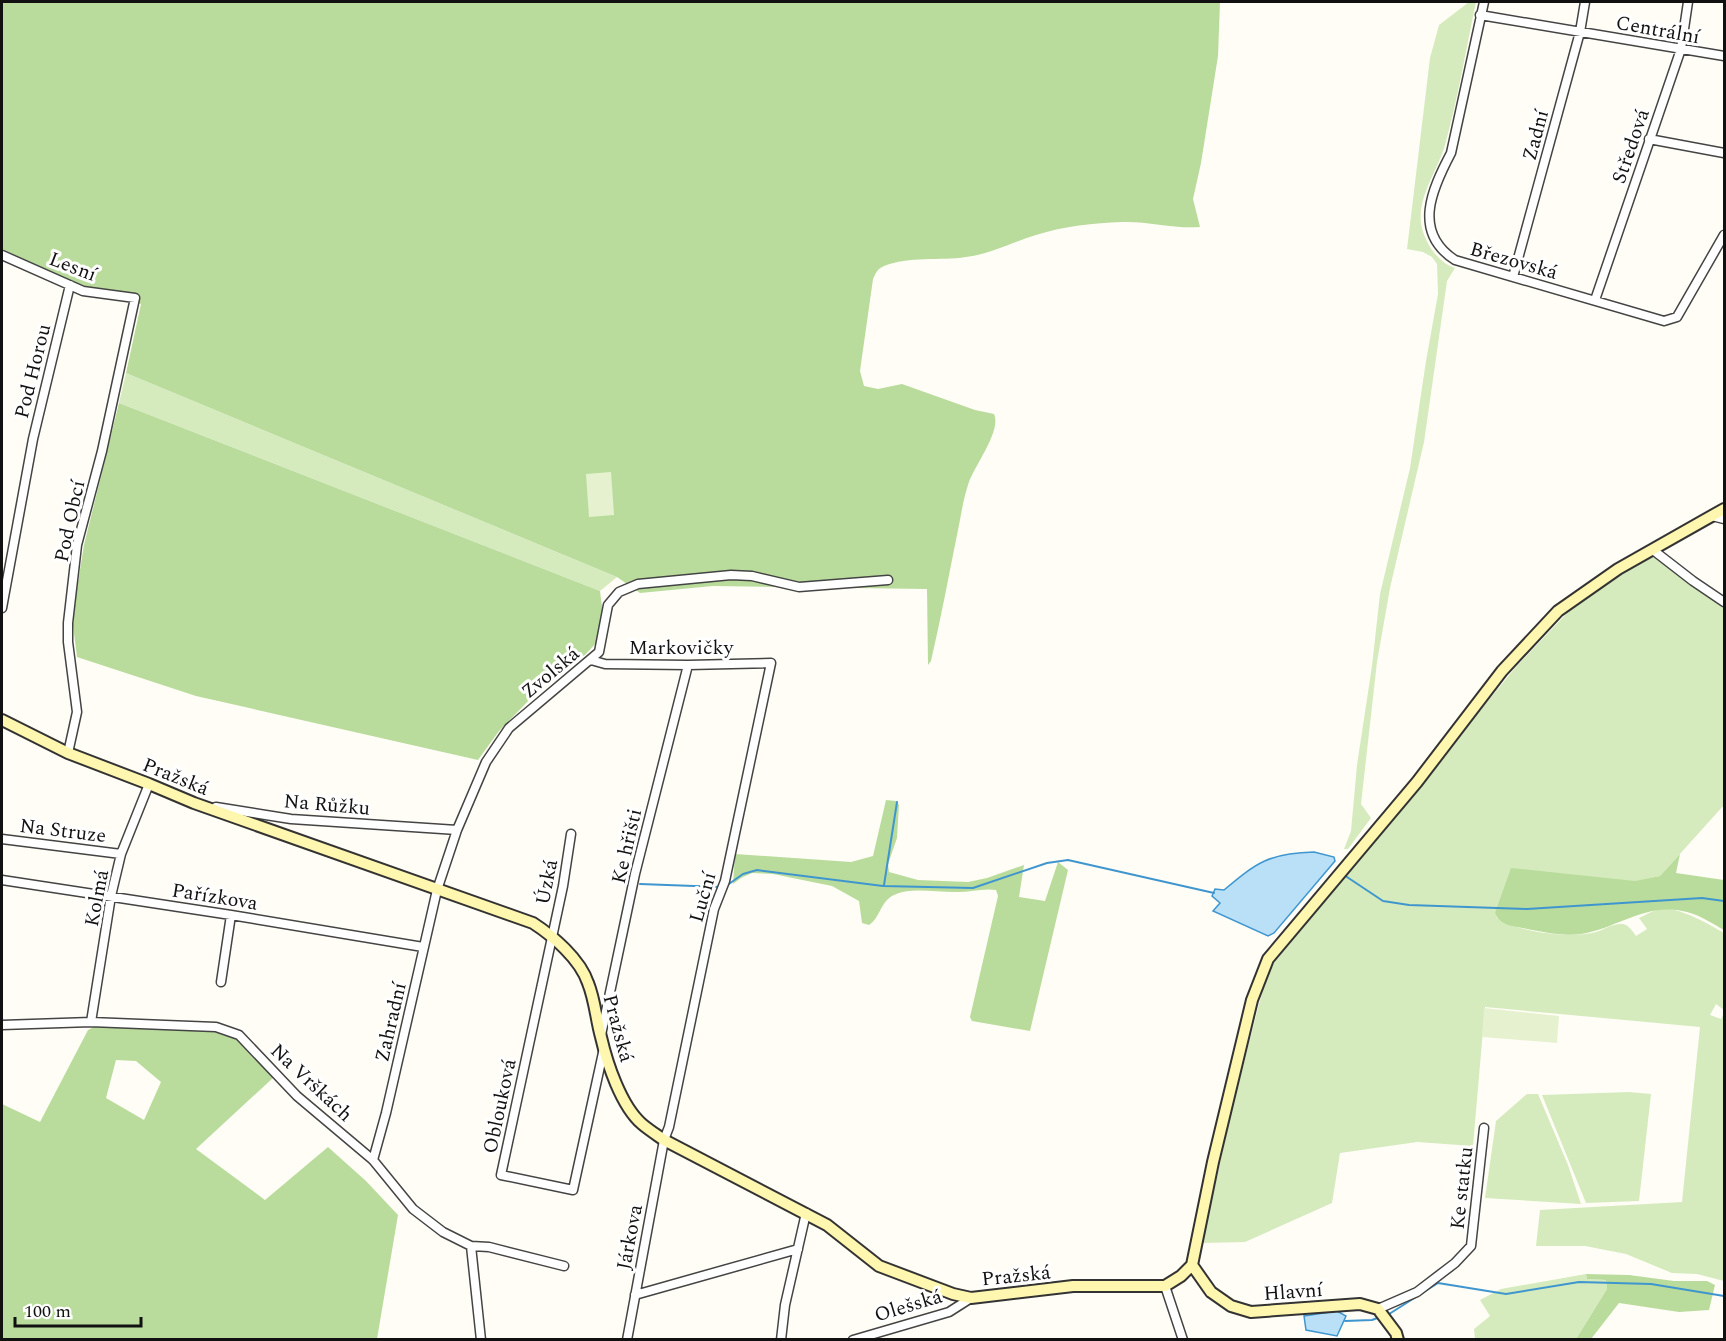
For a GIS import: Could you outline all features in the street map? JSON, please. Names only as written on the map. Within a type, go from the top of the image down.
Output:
[{"type":"street","name":"Březovská","points":[[1484,2],[1451,153],[1439,175],[1430,203],[1431,231],[1445,253],[1455,260],[1664,321],[1677,317],[1725,235]]},
{"type":"street","name":"Zadní","points":[[1513,277],[1580,32],[1585,2]]},
{"type":"street","name":"Středová","points":[[1595,300],[1681,49],[1688,2]]},
{"type":"street","name":"Centrální","points":[[1480,15],[1725,56]]},
{"type":"street","points":[[1649,138],[1725,153]]},
{"type":"street","name":"Lesní","points":[[2,255],[83,291],[135,298]]},
{"type":"street","name":"Pod Horou","points":[[2,608],[33,439],[70,285]]},
{"type":"street","name":"Pod Obcí","points":[[68,753],[78,712],[68,642],[68,623],[78,545],[102,451],[135,298]]},
{"type":"street","points":[[1183,1340],[1166,1286],[1192,1265],[1213,1161],[1252,1000],[1268,959],[1416,782],[1503,670],[1558,611],[1618,569],[1725,509]]},
{"type":"street","points":[[1712,516],[1725,519]]},
{"type":"street","points":[[1653,550],[1725,602]]},
{"type":"street","name":"Zvolská","points":[[436,890],[457,830],[486,762],[509,728],[599,652],[608,605],[619,592],[638,584],[731,575],[752,576],[799,587],[888,580]]},
{"type":"street","name":"Markovičky","points":[[591,660],[605,664],[771,663]]},
{"type":"street","name":"Luční","points":[[664,1140],[669,1127],[714,909],[725,881],[771,663]]},
{"type":"street","name":"Ke hřišti","points":[[602,1042],[635,874],[688,665]]},
{"type":"street","name":"Pražská","points":[[2,720],[68,753],[194,803],[533,923],[552,935],[572,957],[588,981],[602,1042],[615,1079],[630,1109],[641,1123],[664,1140],[827,1225],[879,1266],[953,1294],[971,1298],[1073,1286],[1166,1286]]},
{"type":"street","name":"Kolmá","points":[[91,1023],[111,896],[121,854],[149,784]]},
{"type":"street","name":"Na Růžku","points":[[194,803],[291,819],[457,830]]},
{"type":"street","name":"Úzká","points":[[552,935],[571,834]]},
{"type":"street","name":"Na Struze","points":[[2,839],[121,854]]},
{"type":"street","name":"Pařízkova","points":[[2,880],[423,947]]},
{"type":"street","name":"Zahradní","points":[[373,1160],[386,1113],[436,890]]},
{"type":"street","points":[[221,982],[231,915]]},
{"type":"street","name":"Oblouková","points":[[552,935],[501,1175],[573,1190],[602,1042]]},
{"type":"street","name":"Na Vrškách","points":[[2,1025],[91,1023],[216,1027],[239,1035],[297,1096],[373,1160],[413,1209],[443,1232],[471,1246],[489,1247],[564,1266]]},
{"type":"street","name":"Ke statku","points":[[1378,1309],[1417,1292],[1455,1263],[1471,1246],[1484,1128]]},
{"type":"street","name":"Járkova","points":[[627,1340],[664,1140]]},
{"type":"street","points":[[781,1340],[785,1305],[806,1213]]},
{"type":"street","points":[[471,1246],[481,1340]]},
{"type":"street","points":[[635,1295],[798,1249]]},
{"type":"street","name":"Hlavní","points":[[1192,1265],[1211,1292],[1231,1306],[1251,1312],[1359,1304],[1378,1309]]},
{"type":"street","name":"Olešská","points":[[853,1340],[949,1312],[971,1298]]},
{"type":"street","points":[[1378,1309],[1396,1333],[1398,1340]]},
{"type":"green space","points":[[2,2],[1220,2],[1218,56],[1193,199],[1200,227],[1111,222],[1057,229],[993,251],[956,258],[894,263],[882,267],[876,273],[873,279],[860,371],[864,386],[878,389],[902,384],[975,410],[994,414],[995,421],[991,439],[966,491],[935,645],[928,665],[927,589],[713,586],[640,593],[617,577],[126,373],[141,304],[84,287],[2,249]]},
{"type":"green space","points":[[1469,2],[1476,2],[1454,109],[1445,145],[1425,193],[1421,213],[1421,223],[1428,244],[1437,256],[1455,268],[1447,281],[1424,442],[1390,588],[1377,662],[1361,804],[1371,818],[1348,849],[1344,849],[1351,831],[1357,765],[1380,594],[1410,468],[1438,294],[1437,264],[1432,257],[1423,252],[1407,249],[1430,58],[1439,25]]},
{"type":"green space","points":[[126,373],[617,577],[600,591],[119,403]]},
{"type":"green space","points":[[119,403],[600,591],[603,614],[597,642],[585,655],[563,665],[499,731],[478,760],[196,696],[77,657],[73,625],[84,545]]},
{"type":"green space","points":[[611,472],[614,515],[589,517],[586,474]]},
{"type":"green space","points":[[1654,555],[1724,608],[1724,805],[1660,876],[1495,912],[1497,918],[1506,923],[1545,933],[1586,934],[1612,925],[1623,924],[1629,927],[1636,936],[1647,929],[1639,918],[1655,910],[1669,909],[1694,917],[1724,933],[1724,1010],[1716,1004],[1710,1015],[1721,1019],[1724,1013],[1724,1281],[1697,1274],[1672,1273],[1626,1254],[1585,1246],[1536,1246],[1540,1210],[1682,1202],[1700,1027],[1485,1007],[1473,1146],[1417,1142],[1340,1153],[1332,1203],[1245,1242],[1202,1243],[1233,1105],[1264,985],[1274,963],[1515,668],[1567,613],[1613,579]]},
{"type":"green space","points":[[886,800],[896,801],[899,805],[897,838],[888,864],[889,872],[918,880],[968,882],[1024,865],[1019,897],[1045,901],[1058,862],[1068,870],[1030,1031],[972,1021],[970,1017],[998,896],[996,890],[899,893],[888,899],[869,925],[862,923],[859,901],[832,886],[773,874],[752,873],[733,884],[735,854],[851,862],[873,856]]},
{"type":"green space","points":[[1680,854],[1676,873],[1724,880],[1724,930],[1697,915],[1659,910],[1595,931],[1564,935],[1509,925],[1500,920],[1495,913],[1511,868],[1635,881],[1660,876]]},
{"type":"green space","points":[[1484,1008],[1559,1016],[1557,1043],[1482,1037]]},
{"type":"green space","points":[[94,1027],[216,1030],[239,1041],[274,1077],[196,1149],[265,1200],[328,1147],[366,1181],[398,1215],[377,1339],[2,1339],[2,1104],[40,1122],[88,1030]],"holes":[[[116,1060],[136,1061],[161,1082],[144,1120],[106,1098]]]},
{"type":"green space","points":[[1629,1092],[1651,1094],[1639,1201],[1586,1203],[1542,1095]]},
{"type":"green space","points":[[1527,1094],[1538,1094],[1568,1165],[1581,1204],[1485,1198],[1496,1121]]},
{"type":"green space","points":[[1586,1274],[1587,1279],[1606,1280],[1607,1289],[1576,1339],[1475,1339],[1474,1329],[1490,1316],[1480,1300],[1501,1289]]},
{"type":"green space","points":[[1586,1274],[1629,1275],[1674,1281],[1707,1281],[1715,1285],[1709,1310],[1679,1312],[1619,1303],[1591,1339],[1576,1339],[1607,1289],[1606,1280],[1587,1279]]},
{"type":"water","points":[[1314,852],[1334,857],[1335,861],[1274,933],[1268,936],[1213,911],[1220,903],[1212,896],[1215,889],[1224,890],[1255,866],[1274,857]]},
{"type":"water","points":[[1337,1311],[1346,1316],[1337,1336],[1306,1330],[1304,1316]]},
{"type":"waterway","points":[[884,885],[897,802]]},
{"type":"waterway","points":[[726,886],[743,874],[757,870],[883,886],[973,888],[1047,863],[1068,860],[1214,893]]},
{"type":"waterway","points":[[1344,875],[1383,901],[1409,905],[1527,909],[1702,898],[1724,901]]},
{"type":"waterway","points":[[640,884],[721,887]]},
{"type":"waterway","points":[[1386,1316],[1438,1283],[1506,1294],[1579,1282],[1651,1284],[1724,1296]]},
{"type":"waterway","points":[[1345,1321],[1372,1320],[1380,1317]]}]
